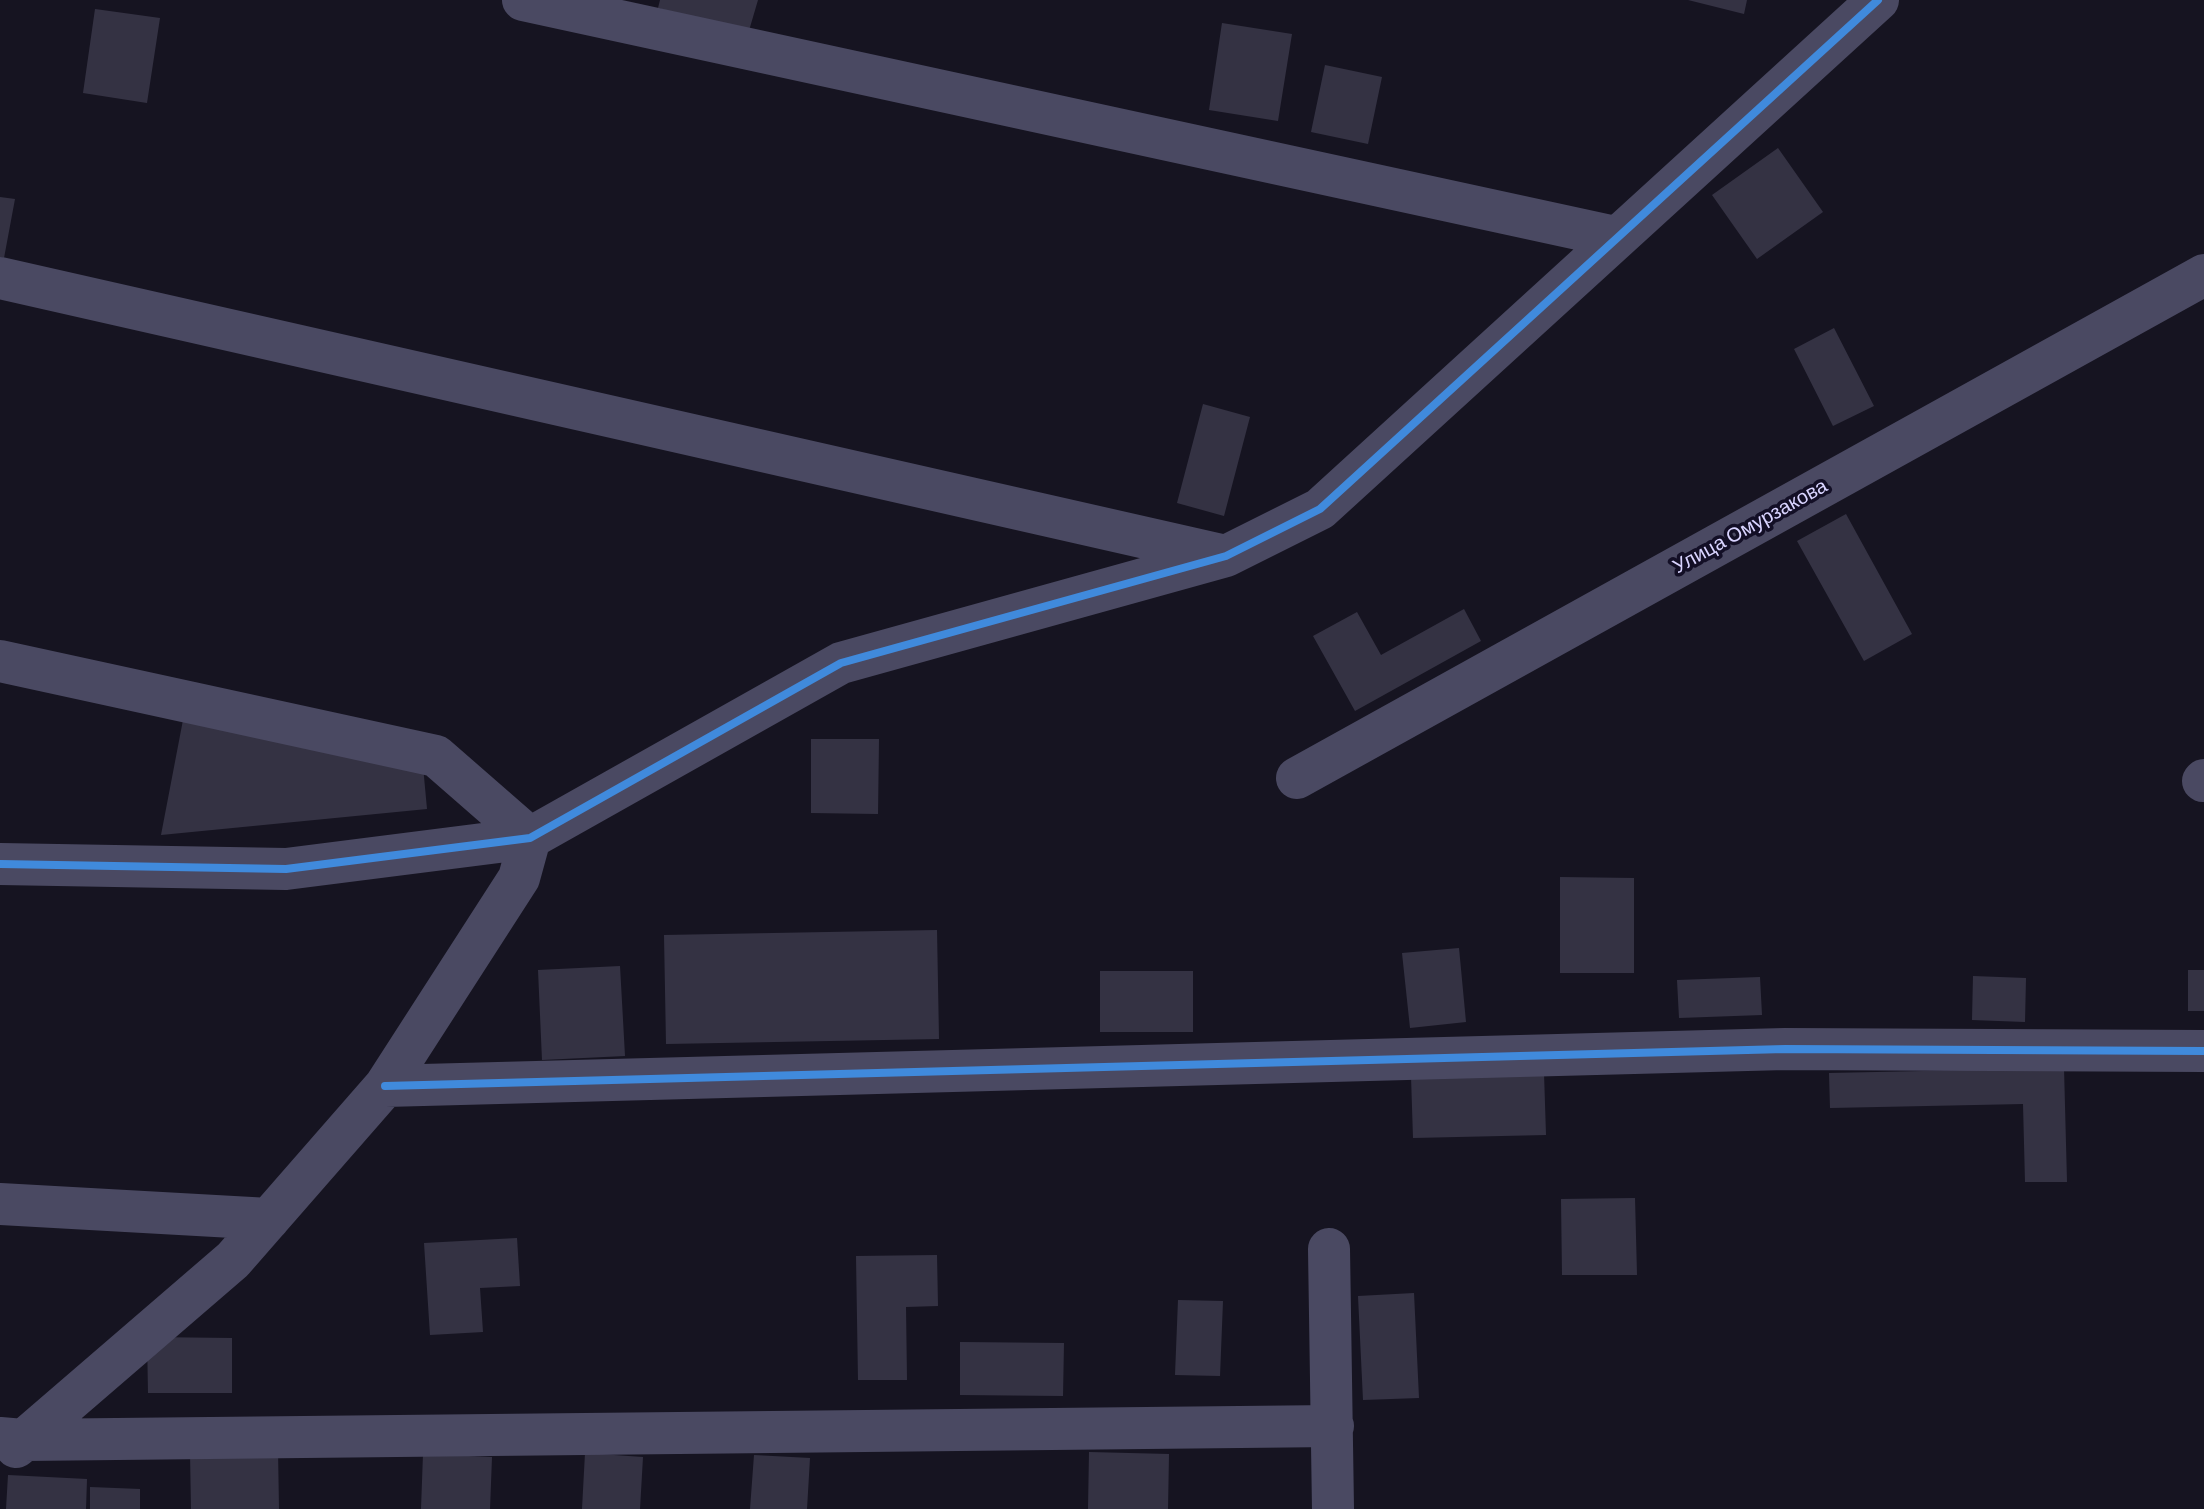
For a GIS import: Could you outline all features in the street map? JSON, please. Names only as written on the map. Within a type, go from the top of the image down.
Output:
[{"type":"street","points":[[523,0],[1615,237]]},
{"type":"street","points":[[0,864],[286,869],[530,838],[841,663],[1226,556],[1320,509],[1878,0]]},
{"type":"street","name":"Улица Омурзакова","points":[[1297,778],[2204,275]]},
{"type":"street","points":[[0,278],[1226,556]]},
{"type":"street","points":[[0,661],[436,756],[530,838]]},
{"type":"street","points":[[8,1447],[233,1260],[385,1086],[519,878],[530,838]]},
{"type":"street","points":[[385,1086],[1785,1049],[2204,1051]]},
{"type":"street","points":[[0,1204],[269,1219]]},
{"type":"street","points":[[1329,1249],[1333,1509]]},
{"type":"street","points":[[8,1447],[1333,1426]]},
{"type":"building","points":[[660,0],[758,0],[748,34],[658,8]]},
{"type":"building","points":[[1688,0],[1747,0],[1744,14]]},
{"type":"building","points":[[95,9],[160,18],[147,103],[83,93]]},
{"type":"building","points":[[1222,23],[1292,34],[1278,121],[1209,110]]},
{"type":"building","points":[[1325,65],[1382,77],[1368,144],[1311,132]]},
{"type":"building","points":[[1778,148],[1823,212],[1757,259],[1712,195]]},
{"type":"building","points":[[0,197],[15,199],[4,258],[0,257]]},
{"type":"building","points":[[1834,328],[1874,406],[1833,426],[1794,349]]},
{"type":"building","points":[[1203,404],[1250,417],[1224,516],[1177,503]]},
{"type":"building","points":[[1846,514],[1912,634],[1864,661],[1797,541]]},
{"type":"building","points":[[1464,609],[1481,641],[1355,711],[1313,636],[1357,612],[1381,655]]},
{"type":"building","points":[[183,720],[423,766],[427,809],[161,835]]},
{"type":"building","points":[[811,739],[879,739],[878,814],[811,813]]},
{"type":"building","points":[[1560,877],[1634,878],[1634,973],[1560,973]]},
{"type":"building","points":[[937,930],[939,1039],[666,1044],[664,935]]},
{"type":"building","points":[[1459,948],[1466,1022],[1410,1028],[1402,953]]},
{"type":"building","points":[[620,966],[625,1056],[542,1060],[538,970]]},
{"type":"building","points":[[2188,970],[2204,970],[2204,1011],[2188,1011]]},
{"type":"building","points":[[1100,971],[1193,971],[1193,1032],[1100,1032]]},
{"type":"building","points":[[1973,976],[2026,978],[2025,1022],[1972,1020]]},
{"type":"building","points":[[1760,977],[1762,1015],[1679,1018],[1677,980]]},
{"type":"building","points":[[2064,1068],[2067,1182],[2025,1182],[2023,1104],[1830,1108],[1829,1073]]},
{"type":"building","points":[[1544,1073],[1546,1135],[1413,1138],[1411,1076]]},
{"type":"building","points":[[1635,1198],[1637,1275],[1562,1275],[1561,1199]]},
{"type":"building","points":[[517,1238],[520,1286],[480,1288],[483,1332],[430,1335],[424,1243]]},
{"type":"building","points":[[937,1255],[938,1306],[906,1307],[907,1380],[858,1380],[856,1256]]},
{"type":"building","points":[[1414,1293],[1419,1398],[1363,1400],[1358,1296]]},
{"type":"building","points":[[1178,1300],[1223,1301],[1220,1376],[1175,1375]]},
{"type":"building","points":[[147,1337],[232,1338],[232,1393],[148,1393]]},
{"type":"building","points":[[960,1342],[1064,1343],[1063,1396],[960,1395]]},
{"type":"building","points":[[278,1450],[279,1509],[191,1509],[190,1452]]},
{"type":"building","points":[[1089,1452],[1169,1454],[1168,1509],[1088,1509]]},
{"type":"building","points":[[585,1453],[643,1457],[640,1509],[582,1509]]},
{"type":"building","points":[[423,1454],[492,1457],[490,1509],[421,1509]]},
{"type":"building","points":[[754,1455],[810,1458],[807,1509],[750,1509]]},
{"type":"building","points":[[8,1475],[87,1479],[86,1509],[6,1509]]},
{"type":"building","points":[[90,1487],[140,1489],[140,1509],[90,1509]]},
{"type":"cycle path","points":[[0,864],[286,869],[530,838],[841,663],[1226,556],[1320,509],[1878,0]]},
{"type":"cycle path","points":[[385,1086],[1785,1049],[2204,1051]]}]
